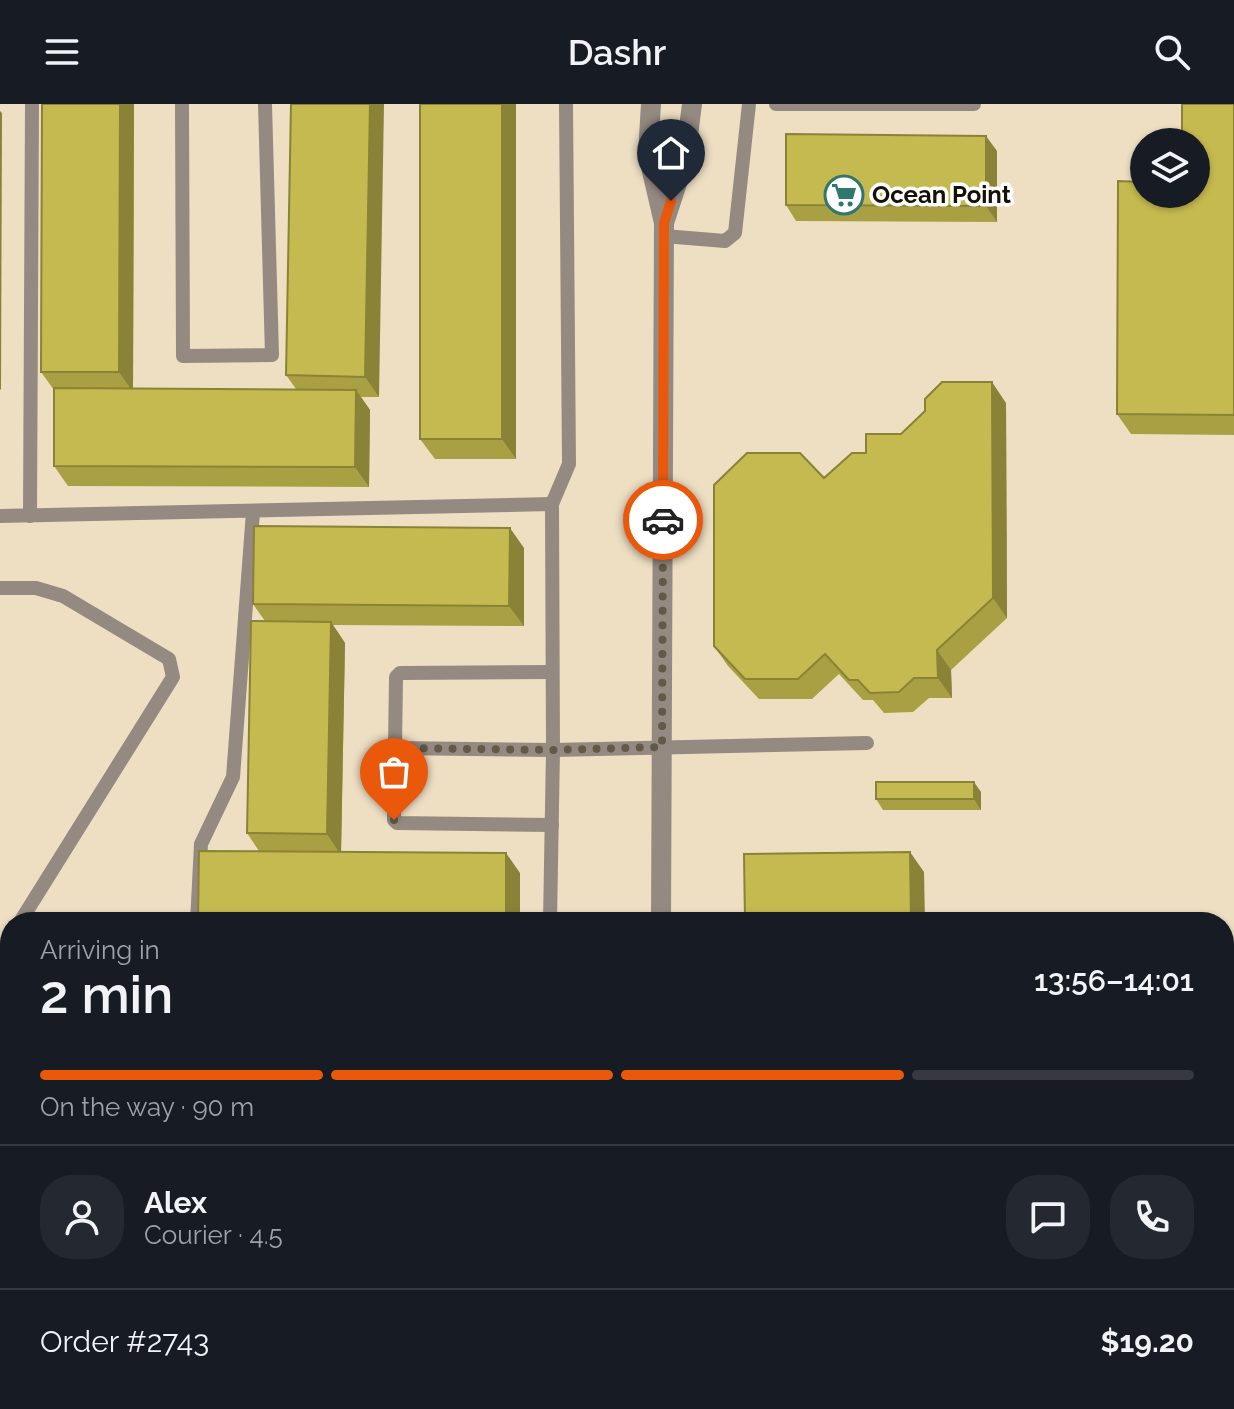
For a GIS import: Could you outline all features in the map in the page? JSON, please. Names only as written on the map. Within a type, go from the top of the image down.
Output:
[{"type":"street","points":[[651,104],[648,154],[664,230],[661,912]]},
{"type":"street","points":[[664,230],[685,159],[692,104]]},
{"type":"lane","points":[[30,516],[32,104]]},
{"type":"lane","points":[[182,104],[183,356],[272,355],[265,104]]},
{"type":"lane","points":[[550,912],[552,504],[569,464],[566,104]]},
{"type":"lane","points":[[664,230],[725,241],[735,233],[749,104]]},
{"type":"lane","points":[[776,104],[974,104]]},
{"type":"lane","points":[[0,516],[552,504]]},
{"type":"lane","points":[[198,912],[201,844],[233,777],[253,512]]},
{"type":"lane","points":[[0,588],[36,588],[63,596],[169,659],[173,677],[26,912]]},
{"type":"lane","points":[[552,672],[400,673],[396,677],[394,820],[397,823],[552,825]]},
{"type":"lane","points":[[395,748],[553,750],[867,743]]},
{"type":"building","points":[[42,104],[120,104],[119,372],[41,372]]},
{"type":"building","points":[[291,104],[370,104],[365,377],[286,375]]},
{"type":"building","points":[[420,104],[502,104],[502,439],[420,439]]},
{"type":"building","points":[[1182,104],[1234,104],[1234,415],[1117,414],[1118,181],[1130,181],[1130,208],[1210,208],[1210,128],[1182,128]]},
{"type":"building","points":[[786,134],[986,136],[986,206],[786,205]]},
{"type":"building","points":[[942,382],[992,382],[993,598],[937,650],[938,678],[914,678],[899,692],[870,693],[858,680],[849,680],[825,654],[798,679],[745,679],[714,646],[714,485],[747,453],[800,453],[824,478],[852,453],[866,453],[866,434],[901,434],[925,411],[925,399]]},
{"type":"building","points":[[54,388],[356,390],[355,467],[54,466]]},
{"type":"building","points":[[254,526],[510,528],[509,606],[253,604]]},
{"type":"building","points":[[251,621],[331,622],[327,834],[247,833]]},
{"type":"building","points":[[876,782],[974,782],[974,799],[876,799]]},
{"type":"building","points":[[199,851],[506,853],[506,912],[198,912]]},
{"type":"building","points":[[910,852],[911,912],[745,912],[744,854]]},
{"type":"way so far","points":[[394,820],[395,748],[553,750],[662,747],[663,520]]},
{"type":"place","name":"Ocean Point","points":[[844,195]]},
{"type":"route","points":[[663,520],[664,223],[671,201]]}]
